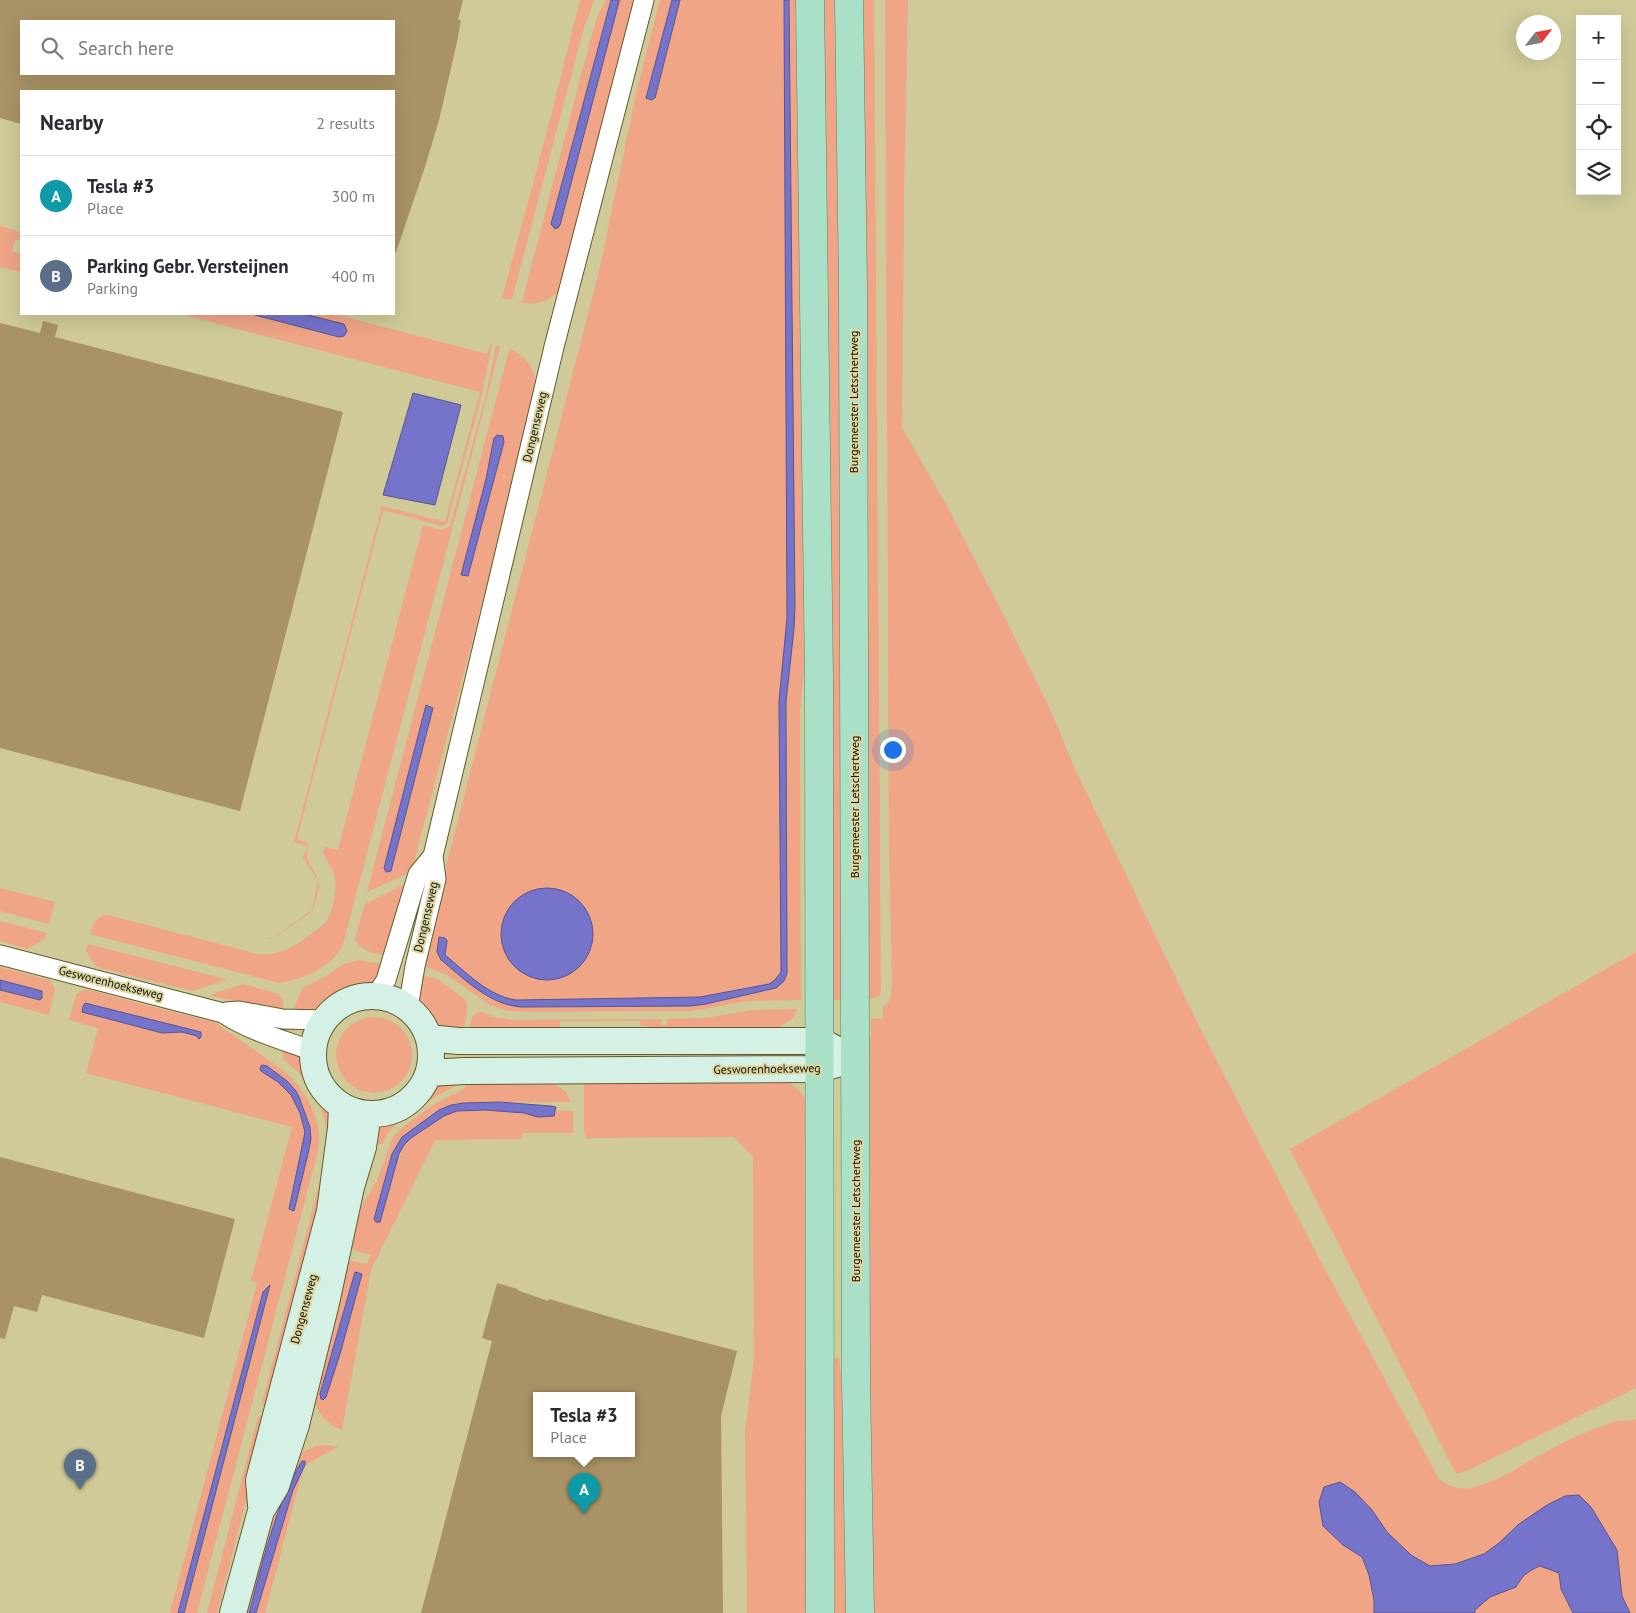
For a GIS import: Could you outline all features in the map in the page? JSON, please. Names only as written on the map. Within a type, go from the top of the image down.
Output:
[{"type":"main road","points":[[810,0],[819,678],[820,1613]]},
{"type":"main road","name":"Burgemeester Letschertweg","points":[[849,0],[853,288],[856,1372],[860,1613]]},
{"type":"street","name":"Dongenseweg","points":[[408,1008],[415,966],[436,879],[433,856],[554,347],[644,0]]},
{"type":"street","name":"Dongenseweg","points":[[376,996],[386,980],[418,874],[433,856]]},
{"type":"street","name":"Gesworenhoekseweg","points":[[0,955],[223,1012],[243,1024],[313,1051]]},
{"type":"street","points":[[364,996],[376,996],[398,1002],[408,1008],[421,1021],[429,1038],[432,1062],[422,1087],[412,1099],[399,1108],[384,1113],[368,1114],[354,1112],[331,1098],[317,1076],[313,1051],[317,1035],[324,1020],[332,1011],[347,1002],[364,996]]},
{"type":"street","name":"Gesworenhoekseweg","points":[[223,1012],[239,1011],[283,1019],[324,1020]]},
{"type":"street","name":"Gesworenhoekseweg","points":[[429,1038],[458,1041],[820,1041],[855,1059]]},
{"type":"street","name":"Gesworenhoekseweg","points":[[429,1073],[464,1070],[820,1069],[855,1059]]},
{"type":"street","name":"Dongenseweg","points":[[261,1511],[259,1480],[330,1211],[341,1128],[342,1106]]},
{"type":"street","name":"Dongenseweg","points":[[233,1613],[261,1511],[276,1486],[296,1425],[326,1303],[351,1187],[363,1147],[368,1114]]},
{"type":"shaded area","points":[[580,0],[594,0],[583,31],[512,299],[502,298],[549,124]]},
{"type":"shaded area","points":[[606,0],[611,0],[551,224],[555,229],[560,225],[619,0],[640,0],[562,287],[545,301],[523,303],[591,37],[598,15]]},
{"type":"shaded area","points":[[611,0],[619,0],[619,2],[560,225],[555,229],[551,224]]},
{"type":"shaded area","points":[[660,0],[672,0],[646,97],[648,100],[655,98],[680,0],[784,0],[787,618],[779,701],[781,972],[769,984],[709,997],[523,1001],[501,996],[472,977],[445,955],[447,941],[439,958],[486,997],[514,1007],[690,1006],[772,989],[781,984],[787,973],[786,702],[795,605],[789,0],[803,0],[808,627],[800,712],[801,1000],[747,1001],[691,1011],[509,1011],[490,1005],[447,975],[423,966],[441,886],[600,267],[637,89]],"holes":[[[539,889],[590,918],[592,934],[589,951],[586,959],[575,971],[567,975],[556,976],[523,972],[511,964],[506,925],[507,914],[513,904],[528,893]]]},
{"type":"shaded area","points":[[672,0],[680,0],[655,98],[651,100],[646,98]]},
{"type":"shaded area","points":[[784,0],[789,0],[795,605],[786,702],[787,973],[784,981],[776,988],[690,1006],[522,1007],[499,1002],[478,990],[441,960],[437,952],[439,937],[445,938],[447,941],[445,955],[469,976],[496,994],[516,1000],[700,997],[769,984],[781,972],[779,701],[787,618]]},
{"type":"shaded area","points":[[823,0],[838,0],[843,1000],[830,1000]]},
{"type":"shaded area","points":[[858,0],[874,0],[881,987],[878,997],[865,1000]]},
{"type":"shaded area","points":[[885,0],[908,0],[902,428],[946,504],[1001,610],[1051,711],[1075,769],[1200,1028],[1320,1260],[1439,1479],[1456,1488],[1475,1487],[1506,1474],[1587,1432],[1617,1421],[1636,1419],[1636,1613],[1630,1613],[1622,1596],[1617,1550],[1591,1507],[1547,1505],[1519,1524],[1484,1554],[1455,1564],[1430,1566],[1411,1555],[1387,1532],[1372,1510],[1340,1482],[1324,1487],[1319,1502],[1343,1545],[1362,1557],[1369,1575],[1374,1600],[1374,1613],[871,1613],[865,1036],[871,1036],[871,1018],[883,1019],[883,1007],[890,1000],[892,985],[889,849]]},
{"type":"shaded area","points":[[0,226],[20,232],[20,241],[15,239],[12,251],[20,254],[20,272],[0,267]]},
{"type":"shaded area","points":[[184,315],[255,315],[342,337],[341,324],[308,315],[339,315],[487,354],[492,344],[482,394],[447,523],[442,526],[383,510],[297,839],[308,843],[308,859],[318,880],[303,858],[307,846],[294,842],[382,506],[445,522],[480,392]]},
{"type":"shaded area","points":[[255,315],[308,315],[344,324],[347,331],[344,336],[339,337]]},
{"type":"shaded area","points":[[496,345],[500,347],[345,937],[339,951],[331,961],[318,970],[294,980],[279,983],[90,934],[98,918],[108,915],[258,954],[267,954],[286,950],[312,934],[326,922],[333,904],[335,883],[333,871],[324,856],[323,850],[326,847],[338,850],[423,525],[442,530],[450,526],[486,395]]},
{"type":"shaded area","points":[[511,349],[518,353],[529,363],[535,375],[536,398],[413,866],[405,875],[367,892],[509,350]],"holes":[[[494,438],[504,438],[504,440],[468,576],[461,575],[486,479]],[[426,705],[433,708],[391,871],[385,872]]]},
{"type":"shaded area","points":[[413,393],[461,405],[435,505],[383,495]]},
{"type":"shaded area","points":[[497,435],[503,436],[504,442],[468,576],[461,575],[486,479],[494,438]]},
{"type":"shaded area","points":[[426,705],[433,708],[391,871],[386,872],[384,868]]},
{"type":"shaded area","points":[[318,880],[314,908],[310,913],[274,937],[312,910]]},
{"type":"shaded area","points":[[407,883],[389,957],[361,947],[355,939],[364,906]]},
{"type":"shaded area","points":[[0,888],[55,902],[49,924],[0,911]]},
{"type":"shaded area","points":[[547,888],[564,892],[579,902],[589,917],[593,934],[589,951],[579,966],[564,976],[547,980],[530,976],[515,966],[505,951],[501,934],[505,917],[515,902],[530,892]]},
{"type":"shaded area","points":[[0,921],[47,933],[45,939],[28,949],[0,941]]},
{"type":"shaded area","points":[[88,944],[226,980],[192,991],[96,967],[86,950]]},
{"type":"shaded area","points":[[1636,952],[1636,1388],[1469,1470],[1456,1474],[1290,1149]]},
{"type":"shaded area","points":[[358,960],[387,965],[369,990],[347,998],[326,1012],[292,1013],[302,988],[326,976],[342,965]]},
{"type":"shaded area","points":[[0,967],[50,980],[55,989],[49,1015],[0,1002],[0,990],[40,1000],[42,991],[0,980]]},
{"type":"shaded area","points":[[421,974],[439,980],[466,1000],[464,1033],[433,1028],[426,1020],[418,1002]]},
{"type":"shaded area","points":[[0,980],[42,991],[42,998],[40,1000],[0,990]]},
{"type":"shaded area","points":[[243,984],[279,994],[283,1001],[283,1011],[211,996],[212,994]]},
{"type":"shaded area","points":[[85,989],[216,1023],[284,1071],[306,1097],[316,1118],[319,1140],[318,1151],[197,1613],[184,1613],[269,1286],[263,1292],[178,1613],[170,1613],[257,1283],[251,1281],[292,1127],[86,1073],[98,1028],[69,1020],[76,995]],"holes":[[[85,1003],[200,1032],[200,1034],[197,1036],[182,1032],[162,1033],[82,1012]],[[264,1065],[287,1081],[308,1119],[310,1127],[308,1154],[294,1211],[289,1209],[305,1132],[300,1113],[291,1095],[272,1077]]]},
{"type":"shaded area","points":[[85,1003],[201,1032],[201,1037],[199,1039],[197,1036],[182,1032],[162,1033],[82,1012]]},
{"type":"shaded area","points":[[798,1009],[793,1018],[778,1028],[683,1032],[640,1025],[640,1021],[560,1021],[560,1034],[469,1030],[472,1017],[480,1011],[494,1017],[511,1020],[662,1019],[661,1025],[667,1025],[667,1019],[705,1018],[752,1010]]},
{"type":"shaded area","points":[[374,1017],[388,1020],[401,1028],[409,1041],[412,1055],[409,1069],[401,1082],[388,1090],[374,1093],[360,1090],[347,1082],[339,1069],[336,1055],[339,1041],[347,1028],[360,1020]]},
{"type":"shaded area","points":[[282,1046],[307,1057],[319,1086],[333,1104],[328,1132],[320,1105],[310,1087],[297,1071],[284,1060]]},
{"type":"shaded area","points":[[262,1065],[267,1066],[287,1081],[296,1091],[310,1127],[311,1139],[294,1211],[289,1209],[305,1132],[300,1113],[291,1095],[278,1082],[261,1071]]},
{"type":"shaded area","points":[[584,1079],[782,1080],[797,1089],[808,1103],[814,1613],[747,1613],[745,1432],[754,1360],[753,1157],[734,1137],[586,1139],[584,1132]]},
{"type":"shaded area","points":[[552,1082],[566,1092],[571,1102],[464,1103],[451,1105],[439,1110],[407,1133],[398,1142],[392,1154],[374,1219],[376,1222],[404,1145],[411,1138],[444,1116],[457,1111],[575,1111],[573,1113],[573,1133],[523,1133],[521,1139],[435,1140],[371,1270],[342,1430],[324,1418],[313,1399],[345,1261],[367,1264],[371,1255],[349,1247],[358,1212],[377,1181],[393,1137],[403,1127],[436,1103],[464,1089],[467,1083]],"holes":[[[355,1273],[361,1274],[340,1354],[325,1398],[320,1394]]]},
{"type":"shaded area","points":[[459,1084],[438,1095],[395,1125],[387,1134],[383,1144],[377,1144],[380,1128],[384,1122],[412,1105],[432,1085]]},
{"type":"shaded area","points":[[499,1102],[556,1107],[554,1116],[538,1117],[524,1113],[485,1110],[457,1111],[444,1116],[411,1138],[404,1145],[399,1154],[380,1222],[376,1222],[374,1219],[392,1154],[402,1137],[439,1110],[451,1105]]},
{"type":"shaded area","points":[[332,1153],[270,1408],[262,1403],[326,1158]]},
{"type":"shaded area","points":[[355,1272],[362,1274],[340,1354],[326,1397],[323,1400],[320,1394]]},
{"type":"shaded area","points":[[270,1285],[184,1613],[178,1613],[263,1292]]},
{"type":"shaded area","points":[[833,1358],[839,1358],[848,1439],[849,1613],[835,1613]]},
{"type":"shaded area","points":[[261,1415],[268,1417],[217,1613],[207,1613],[258,1417]]},
{"type":"shaded area","points":[[329,1445],[338,1447],[305,1465],[305,1462],[302,1462],[277,1517],[249,1613],[241,1613],[273,1509],[299,1454],[316,1446]]},
{"type":"shaded area","points":[[302,1461],[305,1461],[305,1465],[293,1490],[256,1613],[249,1613],[277,1514]]},
{"type":"shaded area","points":[[303,1469],[265,1613],[256,1613],[293,1490]]},
{"type":"shaded area","points":[[1340,1482],[1355,1492],[1372,1510],[1387,1532],[1411,1555],[1430,1566],[1455,1564],[1484,1554],[1519,1524],[1547,1505],[1565,1496],[1579,1495],[1591,1507],[1617,1550],[1622,1596],[1630,1613],[1573,1613],[1561,1589],[1559,1573],[1540,1566],[1526,1574],[1516,1587],[1490,1597],[1475,1610],[1475,1613],[1374,1613],[1374,1600],[1369,1575],[1362,1557],[1343,1545],[1323,1526],[1319,1502],[1324,1487]]},
{"type":"shaded area","points":[[1540,1566],[1559,1573],[1561,1589],[1573,1613],[1475,1613],[1475,1610],[1490,1597],[1515,1587],[1527,1572]]},
{"type":"building","points":[[0,0],[463,0],[458,20],[461,20],[457,42],[439,120],[396,252],[395,90],[20,90],[20,124],[0,118]]},
{"type":"building","points":[[43,321],[58,325],[55,337],[343,412],[240,811],[0,748],[0,323],[40,333]]},
{"type":"building","points":[[0,1157],[235,1219],[204,1338],[42,1295],[37,1312],[14,1306],[5,1339],[0,1338]]},
{"type":"building","points":[[497,1283],[548,1301],[549,1299],[737,1351],[721,1416],[723,1613],[421,1613],[492,1341],[482,1338]]},
{"type":"place","name":"Parking Gebr. Versteijnen","points":[[80,1490]]},
{"type":"place","name":"Tesla #3","points":[[584,1514]]}]
